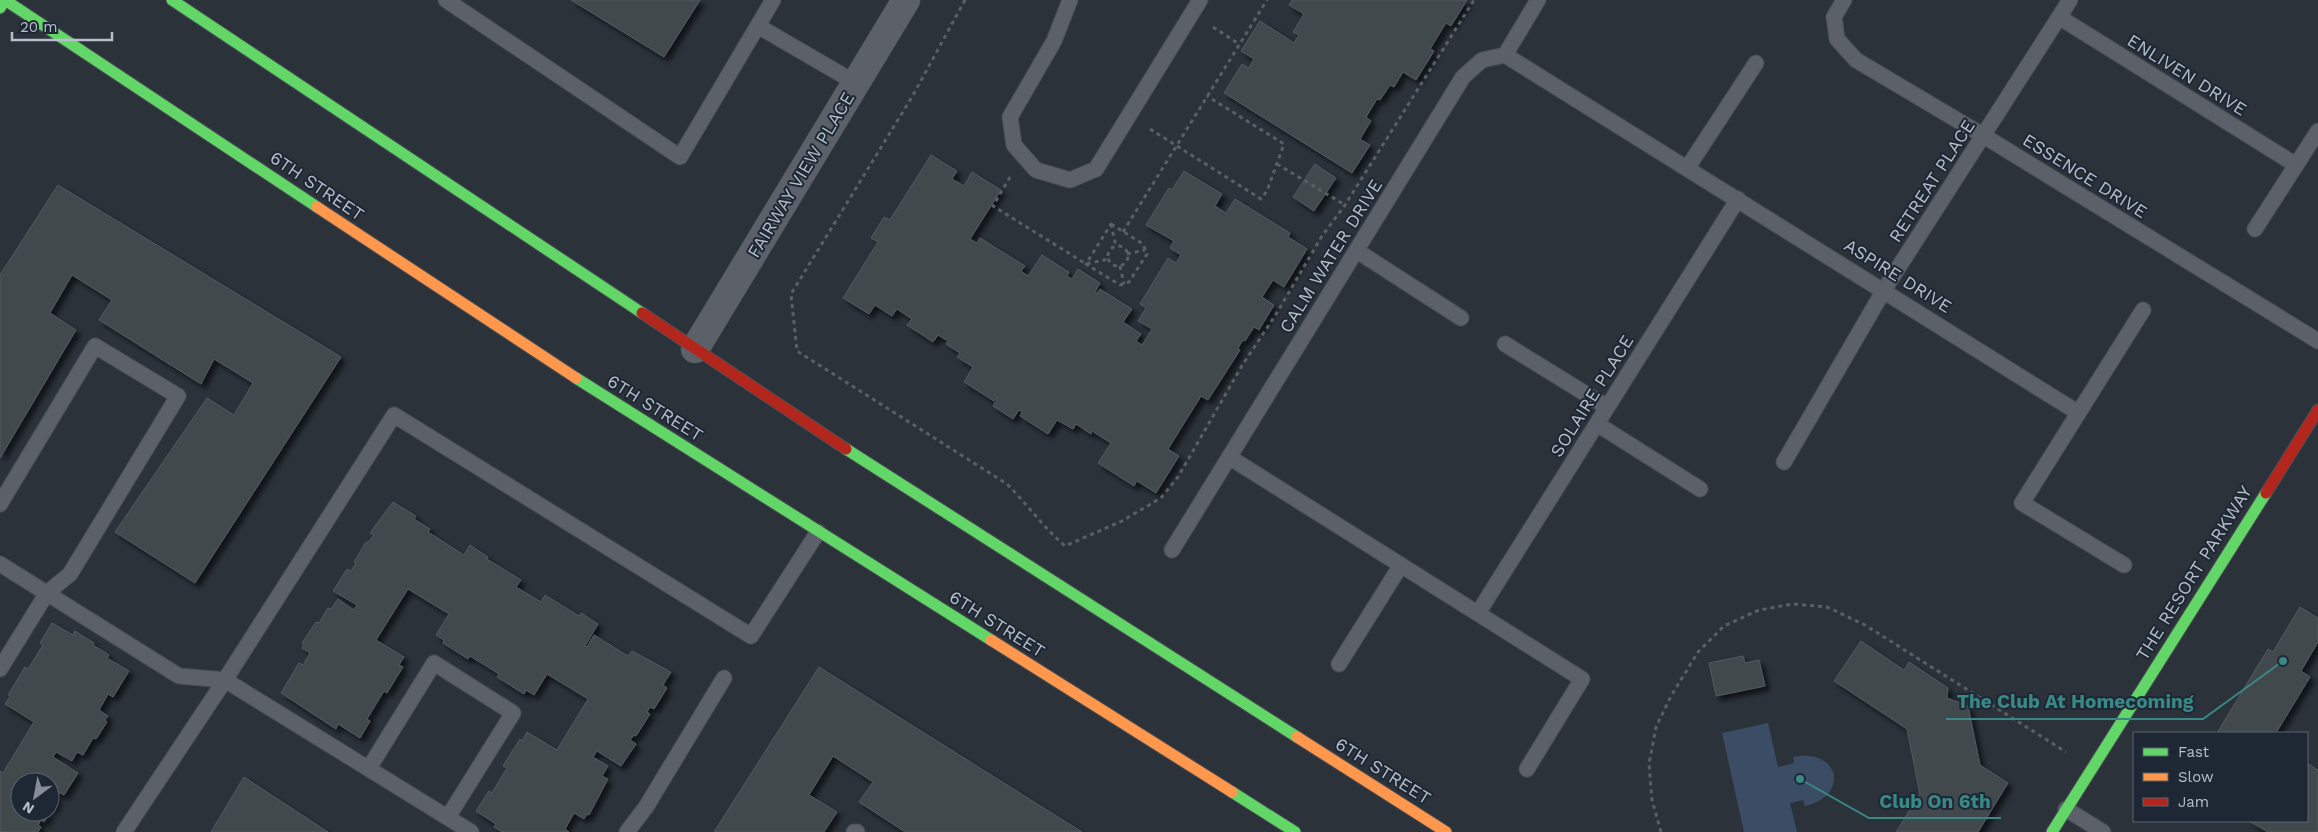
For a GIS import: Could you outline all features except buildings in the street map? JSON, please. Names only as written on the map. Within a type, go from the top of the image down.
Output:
[{"type":"main road","points":[[0,8],[5,0]]},
{"type":"main road","name":"6TH STREET","points":[[5,0],[592,390],[1295,832]]},
{"type":"main road","name":"6TH STREET","points":[[172,0],[874,468],[1446,832]]},
{"type":"main road","name":"THE RESORT PARKWAY","points":[[2052,832],[2318,410]]},
{"type":"street","name":"FAIRWAY VIEW PLACE","points":[[696,349],[906,0]]},
{"type":"lane","points":[[446,0],[680,157],[773,0]]},
{"type":"lane","points":[[1068,1],[1054,41],[1010,117],[1014,145],[1036,170],[1070,180],[1096,169],[1200,0]]},
{"type":"lane","points":[[1506,54],[1538,0]]},
{"type":"lane","name":"ESSENCE DRIVE","points":[[1844,0],[1834,17],[1837,39],[1856,60],[1984,136],[2318,341]]},
{"type":"lane","name":"RETREAT PLACE","points":[[1784,462],[1884,290],[2070,0]]},
{"type":"lane","name":"ENLIVEN DRIVE","points":[[2058,17],[2296,165]]},
{"type":"lane","points":[[758,26],[856,83]]},
{"type":"lane","name":"ASPIRE DRIVE","points":[[1506,54],[2078,412]]},
{"type":"lane","name":"CALM WATER DRIVE","points":[[1172,550],[1463,78],[1482,60],[1506,54]]},
{"type":"lane","points":[[1688,167],[1756,63]]},
{"type":"lane","points":[[2255,229],[2318,131]]},
{"type":"lane","name":"SOLAIRE PLACE","points":[[1478,613],[1738,199]]},
{"type":"lane","points":[[1356,251],[1461,318]]},
{"type":"lane","points":[[2124,565],[2022,503],[2143,310]]},
{"type":"lane","points":[[1505,344],[1607,407]]},
{"type":"lane","points":[[0,504],[95,346],[178,396],[70,574],[47,593],[0,668]]},
{"type":"lane","points":[[124,832],[225,680],[394,415],[752,636],[818,532]]},
{"type":"lane","points":[[1596,424],[1700,489]]},
{"type":"lane","points":[[1229,457],[1582,679],[1527,769]]},
{"type":"lane","points":[[0,564],[179,676],[225,680],[471,832]]},
{"type":"lane","points":[[1339,664],[1401,565]]},
{"type":"lane","points":[[369,768],[434,663],[513,713],[448,817]]},
{"type":"lane","points":[[627,832],[646,807],[724,678]]},
{"type":"lane","points":[[2066,809],[2102,832]]},
{"type":"path","points":[[964,0],[912,97],[790,294],[797,351],[1007,484],[1064,546],[1122,521],[1161,498],[1178,477],[1243,364],[1275,316],[1322,236],[1345,205],[1474,0]]},
{"type":"path","points":[[1123,232],[1267,0]]},
{"type":"path","points":[[1191,14],[1240,44]]},
{"type":"path","points":[[1128,115],[1261,199],[1284,144],[1207,96]]},
{"type":"path","points":[[1024,155],[993,206],[1120,285],[1129,282],[1147,254],[1143,244],[1111,224]]},
{"type":"path","points":[[1277,164],[1345,205]]},
{"type":"path","points":[[1086,264],[1111,224]]},
{"type":"path","points":[[1111,224],[1116,247]]},
{"type":"path","points":[[1116,247],[1122,247],[1127,254],[1125,262],[1120,266],[1114,265],[1109,259],[1110,251],[1116,247]]},
{"type":"path","points":[[1127,254],[1145,250]]},
{"type":"path","points":[[1086,264],[1109,259]]},
{"type":"path","points":[[1120,266],[1124,284]]},
{"type":"path","points":[[1661,832],[1652,800],[1649,764],[1656,727],[1670,696],[1698,652],[1724,626],[1759,610],[1784,606],[1827,607],[1865,625],[2091,768]]},
{"type":"water","points":[[1768,723],[1778,767],[1794,763],[1793,757],[1809,756],[1821,759],[1829,765],[1834,774],[1829,793],[1819,801],[1805,806],[1803,800],[1790,803],[1797,832],[1744,832],[1722,733]]},
{"type":"traffic: fast","points":[[5,0],[317,207]]},
{"type":"traffic: fast","points":[[0,8],[5,0]]},
{"type":"traffic: fast","points":[[172,0],[642,313]]},
{"type":"traffic: fast","points":[[576,378],[991,640]]},
{"type":"traffic: fast","points":[[846,449],[1297,737]]},
{"type":"traffic: fast","points":[[2052,832],[2266,493]]},
{"type":"traffic: fast","points":[[1232,792],[1295,832]]},
{"type":"traffic: slow","points":[[317,207],[576,378]]},
{"type":"traffic: slow","points":[[991,640],[1232,792]]},
{"type":"traffic: slow","points":[[1297,737],[1446,832]]},
{"type":"traffic: jam","points":[[642,313],[846,449]]},
{"type":"traffic: jam","points":[[2266,493],[2318,410]]},
{"type":"place","name":"The Club At Homecoming","points":[[2283,661]]},
{"type":"place","name":"Club On 6th","points":[[1800,779]]}]
